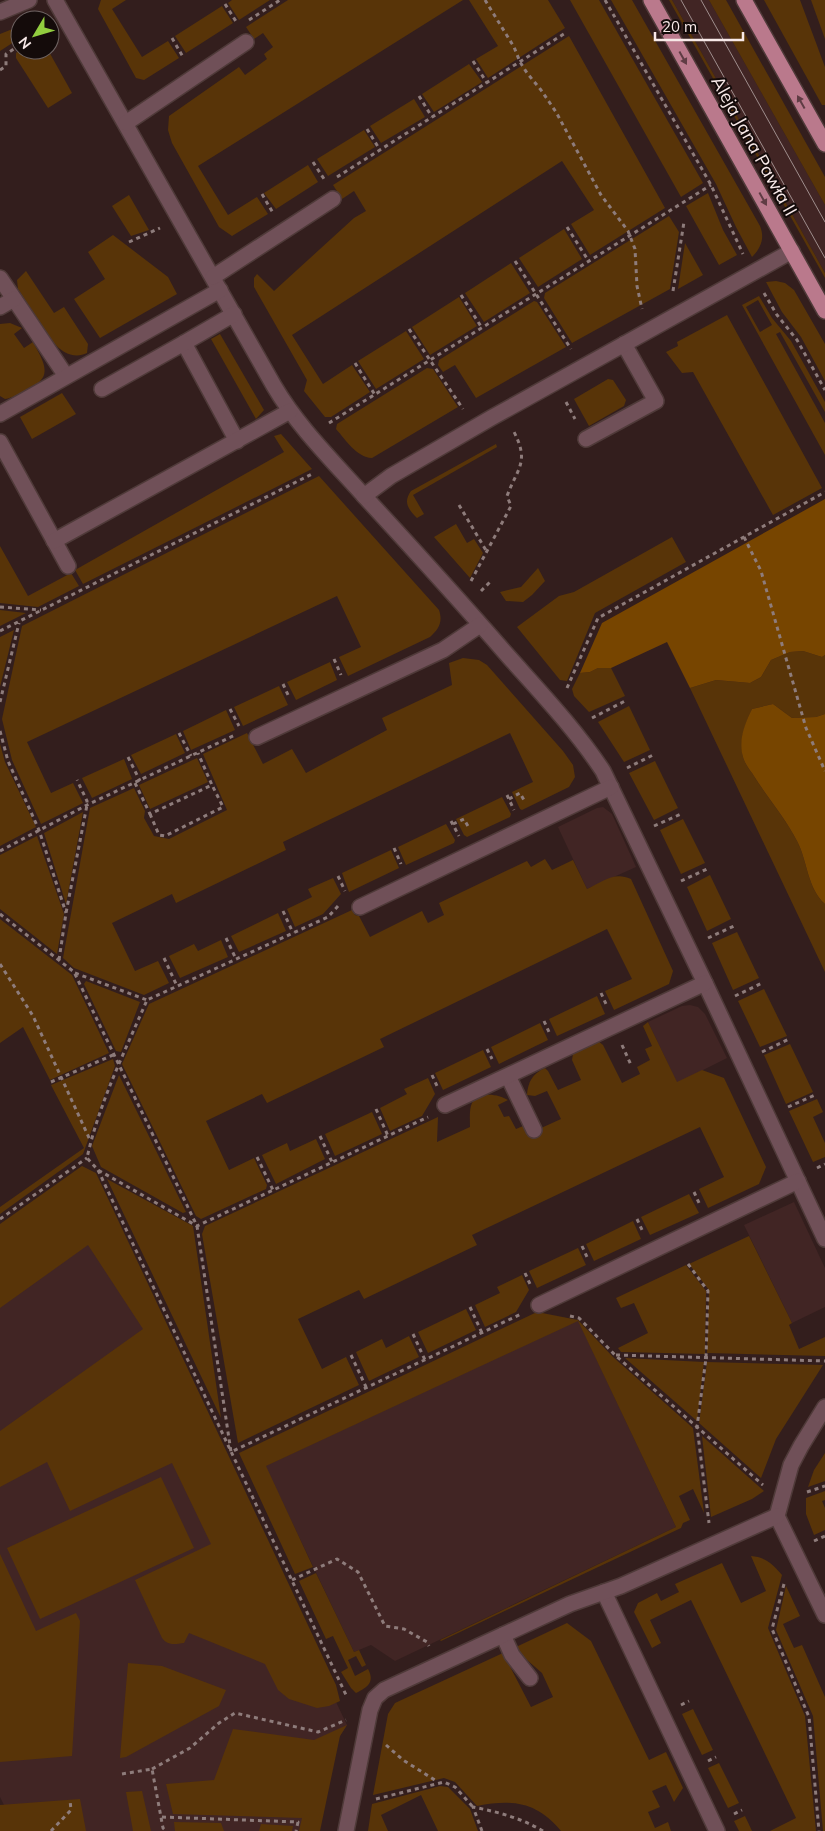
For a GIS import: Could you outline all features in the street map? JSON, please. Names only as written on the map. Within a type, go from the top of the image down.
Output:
[{"type":"main road","name":"Aleja Jana Pawła II","points":[[651,0],[825,311]]},
{"type":"main road","points":[[744,0],[825,144]]},
{"type":"street","points":[[0,12],[29,0]]},
{"type":"street","points":[[55,0],[290,411],[480,624],[592,754],[611,787],[706,982],[825,1238]]},
{"type":"street","points":[[126,123],[246,42]]},
{"type":"street","points":[[0,414],[217,284],[333,200]]},
{"type":"street","points":[[364,496],[391,476],[792,251]]},
{"type":"street","points":[[0,278],[66,376]]},
{"type":"street","points":[[0,308],[14,299]]},
{"type":"street","points":[[102,389],[234,314]]},
{"type":"street","points":[[184,343],[237,441]]},
{"type":"street","points":[[586,439],[656,401],[624,344]]},
{"type":"street","points":[[54,542],[290,411]]},
{"type":"street","points":[[0,442],[68,566]]},
{"type":"street","points":[[257,737],[443,650],[480,624]]},
{"type":"street","points":[[360,907],[611,787]]},
{"type":"street","points":[[445,1105],[706,982]]},
{"type":"street","points":[[508,1076],[534,1130]]},
{"type":"street","points":[[539,1305],[798,1181]]},
{"type":"street","points":[[825,1407],[801,1446],[792,1465],[777,1516],[825,1615]]},
{"type":"street","points":[[346,1831],[368,1717],[375,1698],[384,1690],[570,1604],[604,1592],[777,1516]]},
{"type":"street","points":[[604,1592],[717,1831]]},
{"type":"street","points":[[503,1635],[512,1655],[530,1678]]},
{"type":"path","points":[[248,21],[280,0]]},
{"type":"path","points":[[485,0],[514,47],[526,73],[549,101],[593,182],[630,235],[635,249],[635,271],[641,305]]},
{"type":"path","points":[[606,0],[711,185],[744,256]]},
{"type":"path","points":[[225,4],[240,26]]},
{"type":"path","points":[[326,183],[567,32]]},
{"type":"path","points":[[172,38],[185,59]]},
{"type":"path","points":[[0,70],[6,66],[6,54],[10,51]]},
{"type":"path","points":[[473,61],[486,83]]},
{"type":"path","points":[[418,96],[432,117]]},
{"type":"path","points":[[366,129],[380,150]]},
{"type":"path","points":[[313,162],[336,198],[333,200]]},
{"type":"path","points":[[326,425],[711,185]]},
{"type":"path","points":[[262,194],[275,215]]},
{"type":"path","points":[[672,296],[684,222]]},
{"type":"path","points":[[129,242],[167,224]]},
{"type":"path","points":[[567,227],[588,260]]},
{"type":"path","points":[[515,260],[572,350]]},
{"type":"path","points":[[762,289],[777,315],[797,340],[825,390]]},
{"type":"path","points":[[461,295],[482,328]]},
{"type":"path","points":[[409,329],[465,412]]},
{"type":"path","points":[[355,363],[376,395]]},
{"type":"path","points":[[468,586],[511,506],[507,496],[521,466],[519,444],[512,429]]},
{"type":"path","points":[[0,631],[318,471]]},
{"type":"path","points":[[565,693],[598,618],[825,492]]},
{"type":"path","points":[[459,505],[487,552]]},
{"type":"path","points":[[744,537],[761,571],[806,728],[825,770]]},
{"type":"path","points":[[486,586],[492,580]]},
{"type":"path","points":[[81,585],[83,589]]},
{"type":"path","points":[[0,607],[42,610]]},
{"type":"path","points":[[0,702],[19,622]]},
{"type":"path","points":[[588,720],[627,700]]},
{"type":"path","points":[[0,851],[87,805],[241,732],[230,709]]},
{"type":"path","points":[[0,731],[8,761],[40,830],[66,913]]},
{"type":"path","points":[[179,732],[191,756]]},
{"type":"path","points":[[135,783],[159,834],[165,836],[223,807],[198,753]]},
{"type":"path","points":[[622,770],[653,755]]},
{"type":"path","points":[[128,757],[140,781]]},
{"type":"path","points":[[59,961],[66,913],[87,805],[77,780]]},
{"type":"path","points":[[150,814],[212,785]]},
{"type":"path","points":[[518,816],[508,796],[520,793],[525,802]]},
{"type":"path","points":[[652,828],[681,814]]},
{"type":"path","points":[[462,843],[452,823],[464,819],[469,828]]},
{"type":"path","points":[[394,848],[404,871]]},
{"type":"path","points":[[678,883],[708,869]]},
{"type":"path","points":[[338,876],[348,897]]},
{"type":"path","points":[[0,1219],[87,1158],[91,1141],[119,1066],[147,1000],[328,917],[344,899],[354,894],[360,907]]},
{"type":"path","points":[[283,911],[293,933]]},
{"type":"path","points":[[0,914],[74,972],[147,1000]]},
{"type":"path","points":[[704,939],[734,926]]},
{"type":"path","points":[[226,938],[236,959]]},
{"type":"path","points":[[164,958],[177,986]]},
{"type":"path","points":[[0,964],[33,1016],[91,1141]]},
{"type":"path","points":[[74,972],[196,1226],[231,1452]]},
{"type":"path","points":[[731,997],[762,983]]},
{"type":"path","points":[[757,1054],[789,1040]]},
{"type":"path","points":[[620,1041],[631,1065]]},
{"type":"path","points":[[51,1082],[113,1055]]},
{"type":"path","points":[[784,1110],[815,1095]]},
{"type":"path","points":[[196,1226],[430,1117],[441,1096],[445,1105]]},
{"type":"path","points":[[376,1110],[388,1136]]},
{"type":"path","points":[[320,1136],[332,1162]]},
{"type":"path","points":[[257,1157],[273,1190]]},
{"type":"path","points":[[87,1158],[98,1170],[347,1697]]},
{"type":"path","points":[[98,1170],[196,1226]]},
{"type":"path","points":[[688,1264],[708,1291],[706,1358],[698,1427],[707,1518]]},
{"type":"path","points":[[231,1452],[539,1305]]},
{"type":"path","points":[[470,1307],[482,1333]]},
{"type":"path","points":[[560,1314],[579,1318],[616,1355],[768,1490]]},
{"type":"path","points":[[413,1334],[425,1360]]},
{"type":"path","points":[[351,1355],[366,1387]]},
{"type":"path","points":[[616,1355],[825,1361]]},
{"type":"path","points":[[807,1492],[825,1486]]},
{"type":"path","points":[[808,1544],[825,1536]]},
{"type":"path","points":[[292,1580],[337,1560],[358,1572],[385,1626],[404,1629],[429,1645]]},
{"type":"path","points":[[785,1582],[772,1629],[809,1717],[819,1831]]},
{"type":"path","points":[[122,1774],[152,1770],[190,1748],[235,1712],[318,1732],[345,1720],[350,1720]]},
{"type":"path","points":[[385,1743],[403,1760],[439,1782]]},
{"type":"path","points":[[152,1770],[164,1830]]},
{"type":"path","points":[[367,1801],[444,1782],[455,1787],[473,1807],[482,1831]]},
{"type":"path","points":[[51,1831],[71,1810],[70,1800]]},
{"type":"path","points":[[473,1807],[504,1813],[524,1820],[543,1831]]},
{"type":"path","points":[[162,1817],[298,1822],[296,1831]]},
{"type":"shaded area","points":[[101,0],[126,0],[112,9],[142,57],[168,41],[179,58],[144,80],[136,78],[98,9]]},
{"type":"shaded area","points":[[232,0],[270,0],[239,20],[228,3]]},
{"type":"shaded area","points":[[288,0],[463,0],[198,166],[228,215],[257,197],[268,214],[232,236],[219,227],[172,143],[168,130],[169,116],[239,67],[245,75],[267,59],[264,54],[273,47],[263,33],[254,39],[246,27]]},
{"type":"shaded area","points":[[469,0],[548,0],[565,28],[488,78],[476,59],[498,46]]},
{"type":"shaded area","points":[[570,0],[599,0],[703,183],[681,197]]},
{"type":"shaded area","points":[[611,0],[632,0],[760,226],[761,243],[752,257],[716,184]]},
{"type":"shaded area","points":[[669,0],[672,0],[825,273],[825,278]]},
{"type":"shaded area","points":[[672,0],[709,0],[825,205],[825,273]]},
{"type":"shaded area","points":[[709,0],[726,0],[825,177],[825,205]]},
{"type":"shaded area","points":[[764,0],[800,0],[825,67],[825,105],[822,105]]},
{"type":"shaded area","points":[[811,0],[825,0],[825,39]]},
{"type":"shaded area","points":[[222,6],[233,23],[186,53],[175,36]]},
{"type":"shaded area","points":[[10,30],[10,44],[0,51],[0,34]]},
{"type":"shaded area","points":[[569,36],[665,208],[590,255],[571,224],[594,210],[562,161],[292,335],[323,384],[352,365],[370,392],[331,417],[325,417],[304,391],[307,380],[254,287],[254,278],[257,274],[274,291],[354,218],[366,211],[354,191],[342,199],[333,185]]},
{"type":"shaded area","points":[[17,60],[54,60],[72,93],[48,108]]},
{"type":"shaded area","points":[[469,64],[482,82],[434,112],[422,94]]},
{"type":"shaded area","points":[[414,99],[425,117],[381,143],[370,126]]},
{"type":"shaded area","points":[[364,130],[375,147],[328,176],[317,159]]},
{"type":"shaded area","points":[[308,165],[318,182],[276,209],[264,193]]},
{"type":"shaded area","points":[[708,193],[723,230],[737,255],[719,265],[686,206]]},
{"type":"shaded area","points":[[129,195],[149,230],[131,236],[112,206]]},
{"type":"shaded area","points":[[669,216],[679,232],[670,289],[572,343],[544,298],[545,293]]},
{"type":"shaded area","points":[[564,229],[582,259],[538,287],[519,258]]},
{"type":"shaded area","points":[[113,235],[168,277],[177,294],[100,338],[74,299],[105,279],[88,252]]},
{"type":"shaded area","points":[[685,243],[703,275],[678,289]]},
{"type":"shaded area","points":[[511,263],[530,293],[484,322],[465,293]]},
{"type":"shaded area","points":[[26,271],[54,313],[64,307],[88,344],[87,353],[82,355],[69,354],[61,350],[54,343],[18,289],[17,280]]},
{"type":"shaded area","points":[[776,281],[785,283],[794,290],[825,344],[825,381],[801,337],[782,312],[766,282]]},
{"type":"shaded area","points":[[759,296],[772,318],[791,341],[825,402],[825,412],[780,332],[776,334],[825,423],[825,455],[742,305]],"holes":[[[758,300],[772,325],[760,332],[746,307]]]},
{"type":"shaded area","points":[[459,297],[477,326],[430,355],[412,327]]},
{"type":"shaded area","points":[[534,301],[537,302],[566,347],[476,398],[455,365],[443,372],[438,365],[439,360]]},
{"type":"shaded area","points":[[727,315],[822,488],[773,515],[693,372],[682,373],[666,352],[678,346],[677,342]]},
{"type":"shaded area","points":[[10,323],[22,328],[14,334],[24,348],[33,342],[43,361],[45,371],[44,376],[38,383],[11,398],[5,399],[0,396],[0,324]]},
{"type":"shaded area","points":[[406,331],[424,359],[376,389],[358,361]]},
{"type":"shaded area","points":[[220,334],[264,410],[256,419],[211,339]]},
{"type":"shaded area","points":[[427,368],[433,369],[458,407],[372,458],[361,455],[356,451],[336,429],[337,424]]},
{"type":"shaded area","points":[[608,379],[613,380],[626,400],[624,406],[589,426],[574,399]]},
{"type":"shaded area","points":[[62,393],[76,414],[32,439],[20,417]]},
{"type":"shaded area","points":[[281,434],[312,469],[83,584],[75,570],[284,452],[274,436]]},
{"type":"shaded area","points":[[496,444],[497,447],[413,495],[424,514],[417,518],[411,512],[407,499],[411,491]]},
{"type":"shaded area","points":[[319,476],[439,610],[440,622],[436,631],[430,637],[348,676],[339,657],[361,647],[337,596],[27,742],[51,793],[73,783],[83,803],[41,824],[12,760],[2,719],[22,626]]},
{"type":"shaded area","points":[[825,499],[825,655],[822,657],[803,651],[790,652],[771,660],[761,677],[750,683],[716,680],[690,688],[667,642],[611,668],[598,668],[590,672],[580,673],[602,623]]},
{"type":"shaded area","points":[[456,524],[467,543],[474,539],[483,553],[470,578],[434,537]]},
{"type":"shaded area","points":[[672,537],[686,562],[595,613],[567,681],[560,680],[517,627],[559,596],[574,592]]},
{"type":"shaded area","points":[[0,546],[28,596],[71,573],[79,586],[38,607],[0,603]]},
{"type":"shaded area","points":[[538,568],[545,581],[532,595],[523,602],[506,601],[500,592],[521,587]]},
{"type":"shaded area","points":[[0,610],[26,613],[0,626]]},
{"type":"shaded area","points":[[14,630],[0,687],[0,637]]},
{"type":"shaded area","points":[[803,651],[822,657],[825,655],[825,714],[816,717],[792,718],[773,704],[752,709],[743,732],[742,751],[747,765],[787,823],[797,841],[811,883],[819,898],[825,904],[825,972],[690,688],[716,680],[750,683],[761,677],[771,660],[790,652]]},
{"type":"shaded area","points":[[463,658],[479,660],[487,665],[563,751],[573,765],[575,777],[569,787],[522,810],[520,809],[512,792],[533,782],[510,733],[283,842],[286,850],[176,903],[172,894],[112,923],[135,971],[158,961],[169,983],[144,995],[74,968],[63,958],[90,808],[134,788],[145,811],[144,818],[154,836],[169,839],[227,810],[203,754],[247,733],[263,764],[292,749],[306,773],[387,730],[382,718],[452,685],[449,663]]},
{"type":"shaded area","points":[[330,662],[337,680],[296,700],[287,682]]},
{"type":"shaded area","points":[[598,668],[611,668],[625,696],[589,712],[574,696],[572,689],[580,673],[590,672]]},
{"type":"shaded area","points":[[279,686],[288,705],[243,726],[234,707]]},
{"type":"shaded area","points":[[773,704],[792,718],[816,717],[825,714],[825,904],[819,898],[811,883],[801,849],[792,832],[744,761],[741,744],[745,726],[752,709]]},
{"type":"shaded area","points":[[629,706],[650,750],[624,762],[598,722]]},
{"type":"shaded area","points":[[226,710],[235,730],[191,750],[183,731]]},
{"type":"shaded area","points":[[176,734],[185,753],[141,774],[131,755]]},
{"type":"shaded area","points":[[0,744],[5,762],[36,827],[0,846]]},
{"type":"shaded area","points":[[197,758],[208,782],[150,809],[139,785]]},
{"type":"shaded area","points":[[124,759],[132,779],[92,798],[82,778]]},
{"type":"shaded area","points":[[655,761],[678,808],[654,820],[629,773]]},
{"type":"shaded area","points":[[502,797],[511,814],[510,817],[467,837],[464,835],[456,819]]},
{"type":"shaded area","points":[[603,807],[612,814],[636,867],[587,889],[558,827],[597,808]]},
{"type":"shaded area","points":[[83,812],[66,904],[44,833]]},
{"type":"shaded area","points":[[683,819],[705,863],[681,874],[660,830]]},
{"type":"shaded area","points":[[446,824],[455,840],[454,843],[406,865],[398,847]]},
{"type":"shaded area","points":[[37,836],[64,914],[57,954],[0,909],[0,855]]},
{"type":"shaded area","points":[[391,850],[399,868],[349,892],[342,873]]},
{"type":"shaded area","points":[[545,859],[552,870],[573,860],[587,889],[614,877],[619,876],[631,879],[673,971],[669,984],[614,1010],[605,991],[632,979],[607,929],[380,1039],[384,1047],[267,1103],[262,1094],[206,1121],[229,1170],[254,1158],[267,1185],[266,1189],[201,1219],[196,1216],[122,1064],[149,1004],[352,910],[355,915],[359,916],[370,937],[422,911],[428,923],[444,915],[439,903],[527,861],[531,867]]},
{"type":"shaded area","points":[[710,875],[731,919],[707,931],[687,887]]},
{"type":"shaded area","points":[[333,878],[341,894],[323,914],[295,927],[287,909],[312,897],[308,889]]},
{"type":"shaded area","points":[[278,913],[286,931],[239,952],[231,936]]},
{"type":"shaded area","points":[[0,919],[72,975],[109,1053],[50,1080],[23,1027],[0,1043]]},
{"type":"shaded area","points":[[737,932],[759,978],[733,990],[712,943]]},
{"type":"shaded area","points":[[221,940],[228,957],[180,978],[169,956],[194,944],[198,951]]},
{"type":"shaded area","points":[[86,981],[140,1002],[121,1052],[116,1051],[84,984]]},
{"type":"shaded area","points":[[764,989],[787,1036],[760,1047],[738,1001]]},
{"type":"shaded area","points":[[597,996],[605,1014],[557,1036],[549,1019]]},
{"type":"shaded area","points":[[682,1006],[698,1007],[705,1014],[727,1058],[677,1083],[648,1022]]},
{"type":"shaded area","points":[[648,1022],[677,1082],[702,1070],[724,1078],[766,1167],[759,1184],[708,1208],[699,1189],[724,1177],[700,1127],[472,1235],[477,1245],[364,1299],[359,1290],[298,1319],[322,1369],[346,1357],[359,1385],[238,1443],[202,1234],[205,1226],[438,1117],[437,1142],[470,1127],[472,1103],[475,1099],[484,1095],[499,1096],[508,1100],[498,1105],[504,1117],[509,1116],[516,1129],[523,1126],[528,1134],[561,1119],[547,1091],[535,1096],[527,1095],[528,1086],[534,1076],[545,1068],[558,1090],[581,1080],[572,1060],[573,1054],[598,1041],[603,1045],[622,1083],[640,1074],[637,1067],[650,1060],[645,1049],[652,1046],[643,1026]]},
{"type":"shaded area","points":[[540,1023],[548,1040],[499,1064],[491,1047]]},
{"type":"shaded area","points":[[790,1044],[813,1092],[786,1104],[764,1055]]},
{"type":"shaded area","points":[[483,1050],[491,1067],[443,1090],[435,1073]]},
{"type":"shaded area","points":[[113,1059],[115,1066],[83,1154],[0,1214],[0,1207],[84,1148],[51,1085]]},
{"type":"shaded area","points":[[119,1075],[186,1212],[183,1213],[101,1167],[92,1146]]},
{"type":"shaded area","points":[[428,1078],[435,1094],[422,1116],[390,1131],[380,1108],[407,1094],[404,1089]]},
{"type":"shaded area","points":[[817,1099],[823,1112],[813,1117],[825,1143],[825,1157],[813,1162],[789,1111]]},
{"type":"shaded area","points":[[372,1112],[382,1134],[335,1156],[325,1134]]},
{"type":"shaded area","points":[[316,1139],[325,1159],[276,1184],[262,1155],[287,1143],[290,1151]]},
{"type":"shaded area","points":[[82,1166],[96,1173],[336,1685],[340,1701],[329,1706],[317,1708],[289,1699],[278,1690],[265,1664],[189,1633],[184,1643],[175,1644],[164,1641],[135,1580],[211,1544],[172,1463],[70,1511],[47,1462],[0,1487],[0,1431],[143,1329],[88,1245],[0,1308],[0,1224]]},
{"type":"shaded area","points":[[84,1173],[347,1725],[331,1750],[313,1831],[3,1831],[4,1805],[0,1797],[0,1232]]},
{"type":"shaded area","points":[[107,1179],[193,1226],[221,1418]]},
{"type":"shaded area","points":[[689,1194],[699,1213],[650,1235],[641,1217]]},
{"type":"shaded area","points":[[794,1202],[825,1268],[825,1307],[792,1323],[744,1225]]},
{"type":"shaded area","points":[[633,1221],[641,1239],[594,1261],[586,1244]]},
{"type":"shaded area","points":[[749,1236],[792,1323],[789,1325],[799,1349],[825,1337],[825,1356],[707,1353],[709,1290],[689,1264]]},
{"type":"shaded area","points":[[578,1248],[586,1265],[537,1288],[529,1271]]},
{"type":"shaded area","points":[[686,1265],[706,1291],[705,1354],[621,1352],[618,1348],[648,1333],[634,1303],[621,1308],[616,1298]]},
{"type":"shaded area","points":[[522,1275],[529,1290],[516,1312],[485,1327],[475,1305],[500,1293],[497,1287]]},
{"type":"shaded area","points":[[466,1309],[476,1330],[428,1353],[418,1332]]},
{"type":"shaded area","points":[[537,1312],[578,1320],[613,1357],[693,1428],[704,1513],[693,1489],[679,1496],[690,1520],[683,1523],[681,1528],[440,1640],[676,1527],[578,1321],[266,1466],[313,1567],[295,1574],[239,1453]]},
{"type":"shaded area","points":[[578,1320],[676,1527],[395,1661],[371,1645],[354,1652],[265,1466]]},
{"type":"shaded area","points":[[409,1336],[419,1357],[369,1381],[356,1352],[382,1339],[386,1348]]},
{"type":"shaded area","points":[[625,1358],[704,1362],[697,1421]]},
{"type":"shaded area","points":[[707,1362],[823,1365],[776,1439],[761,1478],[699,1423]]},
{"type":"shaded area","points":[[702,1436],[764,1491],[752,1499],[711,1517]]},
{"type":"shaded area","points":[[825,1453],[825,1481],[808,1487],[814,1470]]},
{"type":"shaded area","points":[[161,1477],[194,1548],[40,1619],[7,1548]]},
{"type":"shaded area","points":[[825,1491],[825,1500],[822,1501],[825,1508],[825,1530],[814,1535],[806,1514],[806,1498]]},
{"type":"shaded area","points":[[0,1554],[36,1631],[76,1613],[80,1621],[72,1756],[0,1762]]},
{"type":"shaded area","points":[[751,1556],[768,1562],[782,1575],[768,1628],[805,1716],[816,1831],[770,1831],[796,1818],[691,1600],[650,1620],[661,1643],[652,1648],[634,1612],[638,1603],[657,1593],[661,1601],[679,1592],[675,1584],[722,1563],[741,1603],[766,1591]]},
{"type":"shaded area","points":[[316,1573],[354,1652],[359,1650],[366,1665],[362,1667],[356,1656],[348,1660],[355,1676],[368,1669],[371,1677],[369,1684],[356,1693],[341,1672],[348,1668],[333,1636],[326,1639],[299,1581]]},
{"type":"shaded area","points":[[786,1586],[800,1616],[783,1624],[794,1648],[802,1645],[825,1697],[825,1831],[823,1831],[813,1716],[776,1630]]},
{"type":"shaded area","points":[[567,1623],[591,1641],[649,1760],[666,1752],[683,1788],[674,1802],[666,1785],[652,1791],[660,1807],[648,1812],[655,1828],[668,1822],[671,1831],[561,1831],[543,1814],[524,1805],[502,1803],[477,1806],[455,1782],[444,1778],[373,1795],[388,1714],[395,1703],[503,1653],[531,1707],[553,1697],[542,1673],[519,1653],[516,1647]]},
{"type":"shaded area","points":[[128,1663],[162,1666],[226,1690],[219,1706],[126,1757],[120,1758]]},
{"type":"shaded area","points":[[693,1709],[713,1750],[702,1755],[682,1714]]},
{"type":"shaded area","points":[[347,1725],[340,1736],[320,1831],[299,1831],[302,1818],[173,1814],[166,1784],[214,1780],[233,1729],[314,1740]]},
{"type":"shaded area","points":[[719,1763],[739,1803],[728,1808],[708,1768]]},
{"type":"shaded area","points":[[440,1786],[448,1787],[470,1809],[478,1831],[438,1831],[421,1795],[381,1815],[388,1831],[368,1831],[372,1804]]},
{"type":"shaded area","points":[[142,1791],[151,1831],[133,1831],[126,1792]]},
{"type":"shaded area","points":[[80,1799],[86,1831],[0,1831],[0,1805]]},
{"type":"shaded area","points":[[745,1816],[752,1831],[739,1831],[734,1821]]},
{"type":"shaded area","points":[[174,1822],[221,1823],[224,1831],[175,1831]]},
{"type":"shaded area","points":[[261,1824],[293,1826],[292,1831],[259,1831]]},
{"type":"tram line","points":[[681,0],[825,258]]},
{"type":"tram line","points":[[701,0],[825,222]]}]
